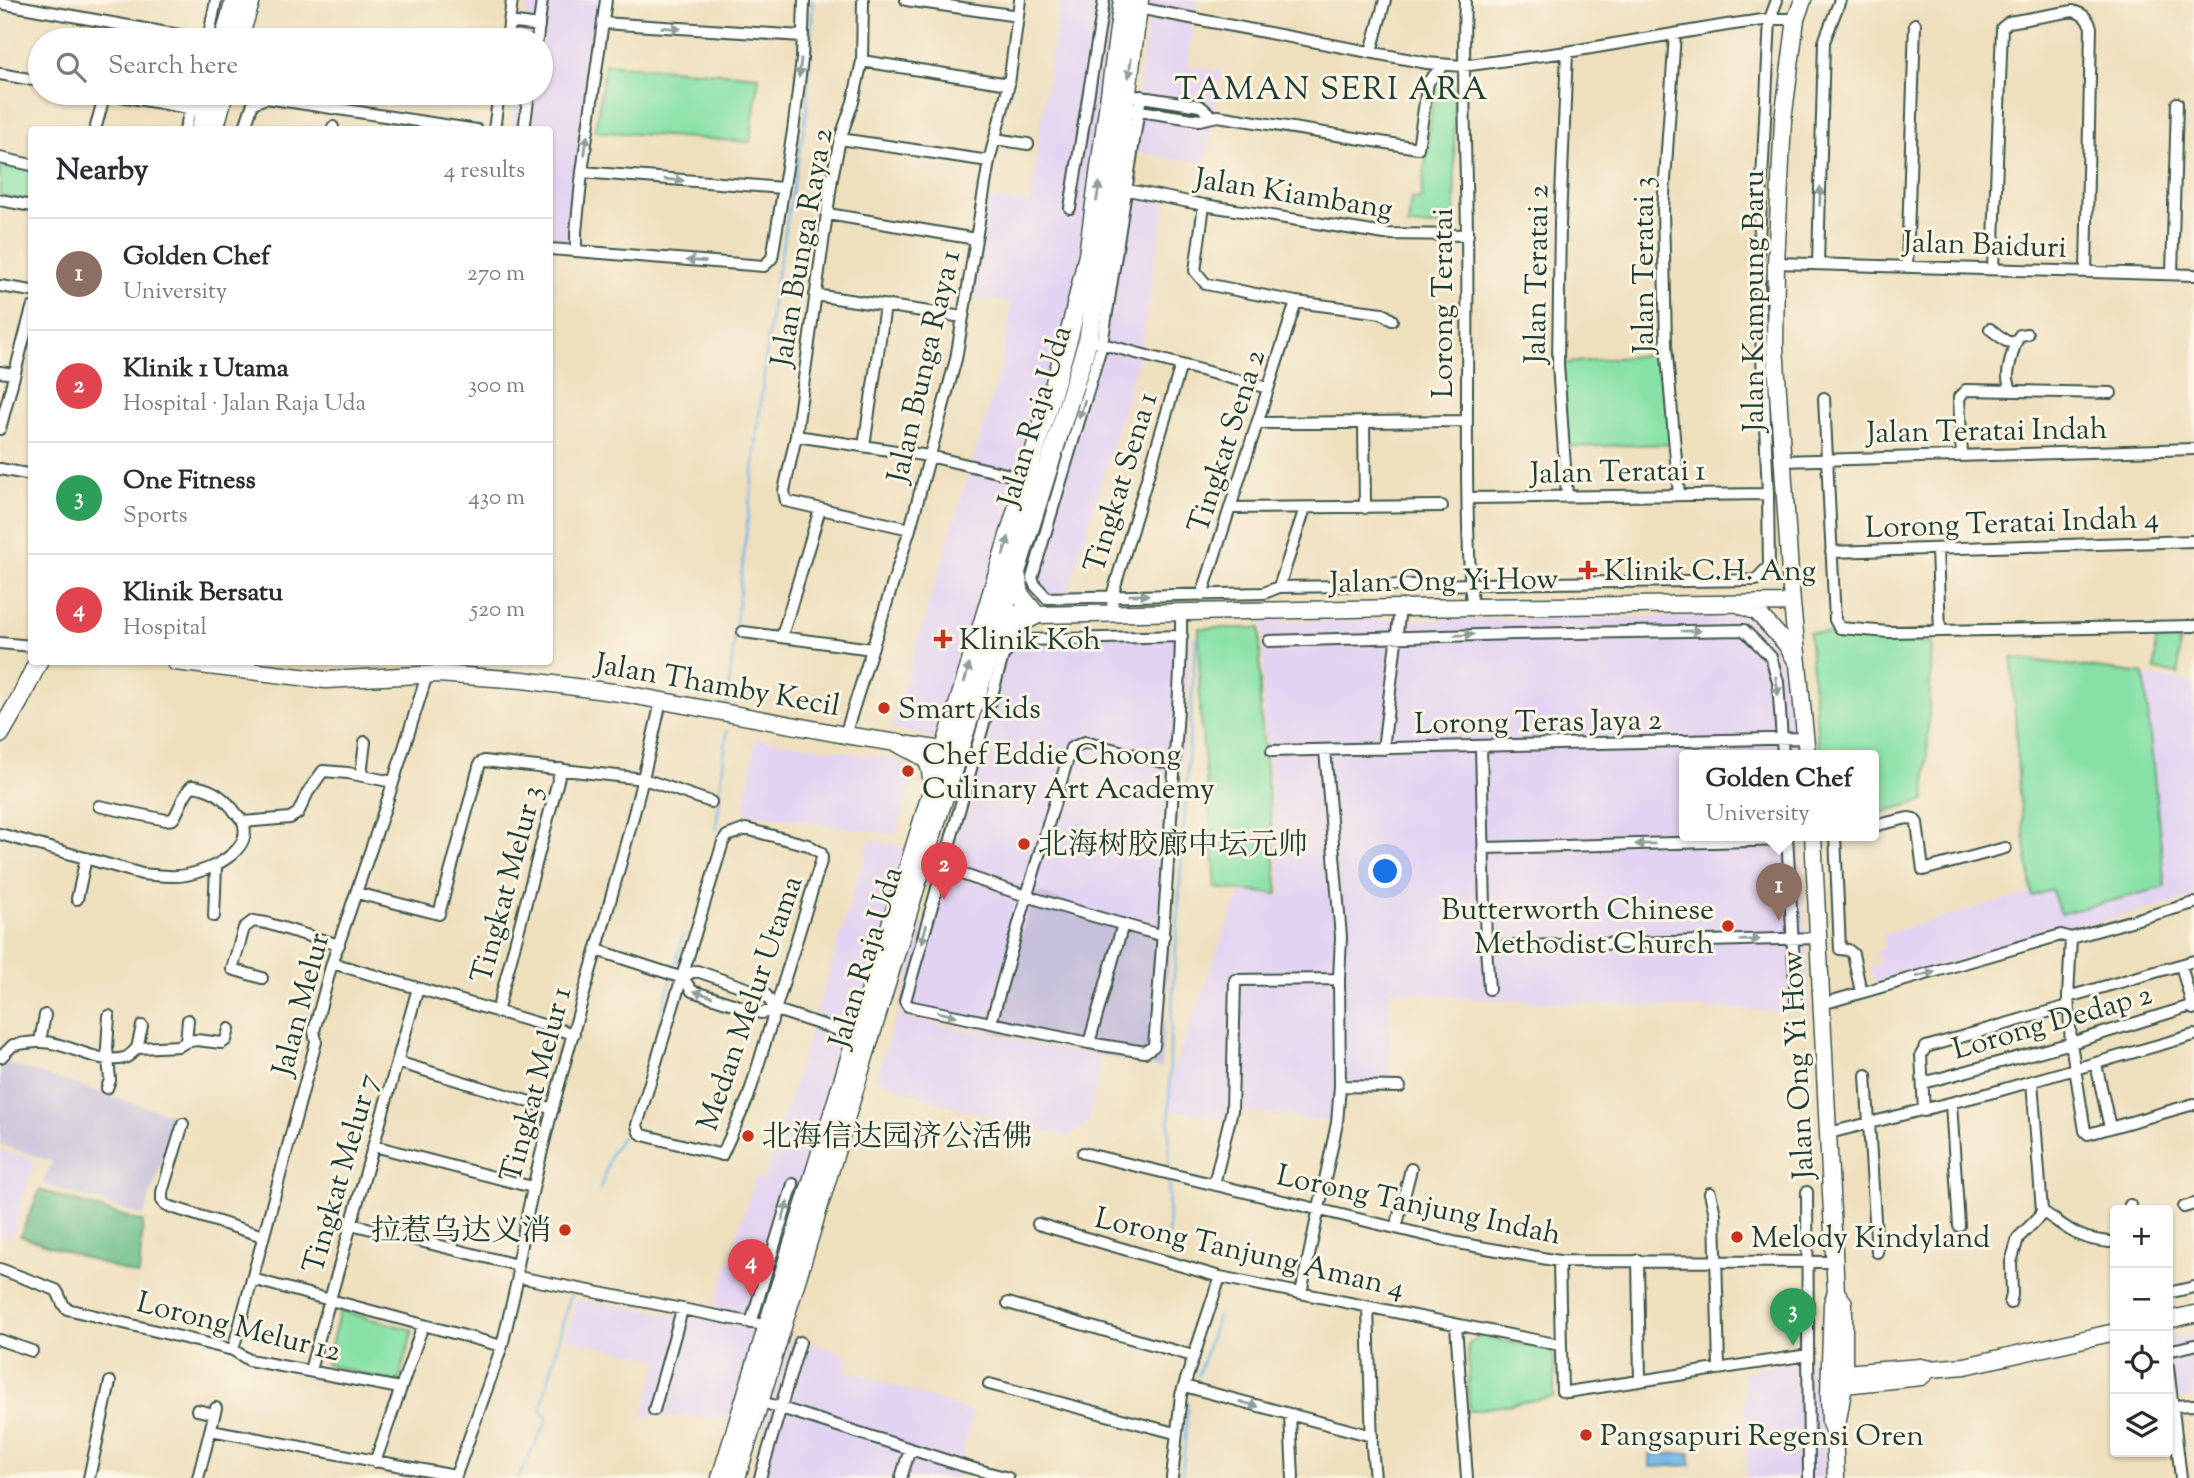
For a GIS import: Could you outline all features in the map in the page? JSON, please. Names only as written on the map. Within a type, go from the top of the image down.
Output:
[{"type":"main road","points":[[227,28],[235,0]]},
{"type":"main road","points":[[243,28],[251,0]]},
{"type":"main road","name":"Jalan Kampung Baru","points":[[1792,603],[1775,346],[1776,263],[1783,120],[1796,19],[1803,0]]},
{"type":"main road","name":"Jalan Raja Uda","points":[[721,1478],[857,1036],[952,751],[994,613],[1027,479],[1069,336],[1121,189],[1133,103],[1133,3]]},
{"type":"main road","name":"Jalan Raja Uda","points":[[736,1478],[918,857],[932,790],[952,751],[991,648],[994,613],[1024,575],[1095,342],[1099,183],[1133,3]]},
{"type":"main road","points":[[200,126],[198,110],[201,105]]},
{"type":"main road","points":[[215,126],[221,105]]},
{"type":"main road","points":[[991,648],[1010,630],[1036,615],[1020,595],[1024,575]]},
{"type":"main road","points":[[1792,603],[1806,747]]},
{"type":"main road","name":"Jalan Ong Yi How","points":[[994,613],[1036,615],[1792,603]]},
{"type":"main road","points":[[1736,604],[1758,612],[1786,644],[1799,667]]},
{"type":"main road","points":[[0,734],[37,665]]},
{"type":"main road","name":"Jalan Thamby Kecil","points":[[200,665],[326,680],[409,669],[427,675],[468,675],[523,680],[620,693],[845,735],[952,751]]},
{"type":"main road","points":[[898,743],[924,754],[932,775],[932,790]]},
{"type":"main road","name":"Jalan Ong Yi How","points":[[1814,841],[1836,1292],[1832,1304],[1830,1350],[1834,1398]]},
{"type":"main road","name":"Jalan Ong Yi How","points":[[1834,1398],[1842,1379],[1844,1320],[1844,1303],[1836,1292]]},
{"type":"main road","points":[[2173,1319],[2194,1314]]},
{"type":"main road","points":[[1844,1320],[1853,1350],[1858,1357],[1886,1370]]},
{"type":"main road","points":[[1842,1379],[1886,1370],[1965,1366],[2110,1333]]},
{"type":"main road","points":[[1830,1350],[1842,1379]]},
{"type":"main road","points":[[1836,1478],[1834,1432],[1830,1423],[1834,1398],[1864,1384],[1921,1377],[1930,1369]]},
{"type":"main road","points":[[1842,1379],[1864,1384]]},
{"type":"street","points":[[210,28],[216,0]]},
{"type":"street","points":[[508,28],[512,0]]},
{"type":"street","points":[[509,22],[538,26],[542,0]]},
{"type":"street","points":[[576,251],[582,172],[607,0]]},
{"type":"street","points":[[553,249],[764,266],[772,258],[793,131],[804,0]]},
{"type":"street","name":"Jalan Bunga Raya 2","points":[[820,509],[786,501],[784,491],[796,436],[832,178],[862,61],[863,0]]},
{"type":"street","points":[[906,0],[1018,16]]},
{"type":"street","name":"Jalan Bunga Raya 1","points":[[845,735],[910,529],[956,359],[989,161],[1009,84],[1020,0]]},
{"type":"street","points":[[1070,208],[1104,0]]},
{"type":"street","points":[[1371,52],[1385,0]]},
{"type":"street","name":"Lorong Teratai","points":[[1465,0],[1462,66],[1468,235],[1466,421],[1472,607]]},
{"type":"street","name":"Jalan Ong Yi How","points":[[1024,575],[1046,598],[1264,593],[1279,587],[1755,580],[1769,566],[1758,261],[1770,19],[1777,0]]},
{"type":"street","points":[[1818,264],[1824,42],[1840,0]]},
{"type":"street","points":[[0,3],[141,28]]},
{"type":"street","points":[[1133,3],[1371,52],[1462,66],[1770,19],[1796,19]]},
{"type":"street","points":[[1993,269],[2003,27],[2009,22],[2076,9],[2088,19],[2091,27],[2086,272]]},
{"type":"street","points":[[603,23],[803,36]]},
{"type":"street","points":[[1907,267],[1915,24]]},
{"type":"street","name":"Jalan Teratai 3","points":[[1675,34],[1663,209],[1667,353],[1679,495]]},
{"type":"street","name":"Jalan Teratai 2","points":[[1567,52],[1558,364],[1567,496]]},
{"type":"street","points":[[862,61],[1009,84]]},
{"type":"street","points":[[1133,103],[1199,120],[1212,116],[1418,148],[1428,82],[1444,65]]},
{"type":"street","points":[[0,74],[28,79]]},
{"type":"street","points":[[2172,274],[2177,103]]},
{"type":"street","points":[[96,126],[102,105]]},
{"type":"street","points":[[171,105],[198,110]]},
{"type":"street","points":[[188,126],[198,110],[197,105]]},
{"type":"street","points":[[245,126],[252,105]]},
{"type":"street","points":[[312,105],[451,126]]},
{"type":"street","points":[[495,126],[497,105]]},
{"type":"street","points":[[525,126],[527,105]]},
{"type":"street","points":[[841,139],[989,161]]},
{"type":"street","points":[[995,139],[1028,144]]},
{"type":"street","points":[[0,159],[28,164]]},
{"type":"street","points":[[582,172],[783,188]]},
{"type":"street","name":"Jalan Kiambang","points":[[1121,189],[1385,234],[1468,235]]},
{"type":"street","name":"Jalan Raja Uda","points":[[1095,342],[1121,189]]},
{"type":"street","points":[[0,200],[28,205]]},
{"type":"street","points":[[1204,205],[1195,271],[1206,284],[1296,302],[1382,313],[1392,320]]},
{"type":"street","points":[[828,214],[976,239]]},
{"type":"street","name":"Jalan Baiduri","points":[[1776,263],[2194,275]]},
{"type":"street","points":[[0,286],[28,290]]},
{"type":"street","points":[[815,295],[963,317]]},
{"type":"street","name":"Tingkat Sena 2","points":[[1202,595],[1296,302]]},
{"type":"street","points":[[864,446],[885,306]]},
{"type":"street","points":[[0,429],[28,323]]},
{"type":"street","points":[[1990,330],[2014,343]]},
{"type":"street","points":[[2011,391],[2007,377],[2014,354],[2014,343],[2017,337],[2027,334]]},
{"type":"street","points":[[1095,342],[1268,388]]},
{"type":"street","name":"Tingkat Sena 1","points":[[1112,614],[1112,596],[1181,365]]},
{"type":"street","points":[[0,372],[14,374]]},
{"type":"street","points":[[1994,391],[2007,377]]},
{"type":"street","points":[[1962,456],[1959,397],[1966,390],[2111,393]]},
{"type":"street","points":[[1824,398],[1835,620],[1840,628],[1889,632],[2194,626]]},
{"type":"street","points":[[1257,423],[1466,421]]},
{"type":"street","points":[[1364,422],[1365,508]]},
{"type":"street","points":[[796,436],[929,456],[1027,479]]},
{"type":"street","name":"Jalan Teratai Indah","points":[[1782,461],[2194,449]]},
{"type":"street","points":[[0,469],[28,474]]},
{"type":"street","name":"Jalan Teratai 1","points":[[1469,498],[1768,494]]},
{"type":"street","points":[[1230,508],[1442,506]]},
{"type":"street","points":[[1279,587],[1305,508]]},
{"type":"street","points":[[782,636],[820,509],[910,529]]},
{"type":"street","name":"Lorong Teratai Indah 4","points":[[1831,552],[2194,541]]},
{"type":"street","points":[[1937,549],[1940,631]]},
{"type":"street","points":[[1264,593],[1264,611]]},
{"type":"street","points":[[1382,749],[1400,608]]},
{"type":"street","points":[[1181,613],[1182,636],[1164,936],[1154,1046],[1145,1052],[1089,1043],[908,1006],[905,1002],[1003,656],[1012,646],[1025,640],[1182,636]]},
{"type":"street","name":"Jalan Ong Yi How","points":[[1269,641],[1744,630],[1771,657],[1778,682],[1783,750]]},
{"type":"street","points":[[743,632],[872,649]]},
{"type":"street","points":[[0,643],[28,646]]},
{"type":"street","name":"Jalan Melur","points":[[233,1350],[316,1042],[314,1031],[332,963],[427,675]]},
{"type":"street","name":"Tingkat Melur 1","points":[[455,1477],[502,1346],[518,1278],[517,1265],[531,1188],[644,779],[662,701]]},
{"type":"street","name":"Lorong Teras Jaya 2","points":[[1272,751],[1782,739],[1806,747]]},
{"type":"street","points":[[361,775],[365,742]]},
{"type":"street","points":[[991,1023],[1071,748],[1085,742],[1174,765]]},
{"type":"street","points":[[1480,747],[1489,989]]},
{"type":"street","points":[[1301,1293],[1337,1123],[1340,1086],[1339,979],[1342,937],[1325,750]]},
{"type":"street","points":[[357,893],[439,914],[480,763],[487,760],[644,779],[711,802]]},
{"type":"street","name":"Tingkat Melur 3","points":[[498,1012],[561,769]]},
{"type":"street","points":[[243,822],[290,818],[298,813],[308,792],[323,771],[393,782]]},
{"type":"street","points":[[0,834],[142,874],[165,876],[185,875],[216,866],[235,851],[243,839],[243,822],[224,798],[211,789],[192,786],[186,792],[173,819],[166,820],[99,806]]},
{"type":"street","points":[[1879,825],[1914,818],[1917,823],[1923,870],[2005,848]]},
{"type":"street","name":"Medan Melur Utama","points":[[746,829],[808,845],[821,853],[822,858],[748,1098],[722,1155],[643,1135],[637,1125],[676,976],[727,836],[746,829]]},
{"type":"street","points":[[1483,848],[1696,841]]},
{"type":"street","name":"Jalan Ong Yi How","points":[[1787,841],[1796,1003]]},
{"type":"street","points":[[1838,841],[1840,949]]},
{"type":"street","points":[[918,857],[942,868],[1164,936]]},
{"type":"street","points":[[77,899],[86,858]]},
{"type":"street","points":[[214,916],[216,866]]},
{"type":"street","points":[[1822,1004],[2061,935],[2071,938],[2194,903]]},
{"type":"street","points":[[262,978],[232,969],[244,928],[253,921],[339,945]]},
{"type":"street","points":[[1089,1043],[1123,924]]},
{"type":"street","points":[[2071,938],[2068,1002],[2071,1043],[2085,1131],[2088,1134],[2194,1104]]},
{"type":"street","points":[[1486,947],[1793,939],[1847,950],[1853,954],[1861,992]]},
{"type":"street","points":[[597,950],[676,976],[692,991],[761,1013],[776,1010],[857,1036]]},
{"type":"street","points":[[1924,1111],[1920,1055],[1926,1047],[2194,961]]},
{"type":"street","points":[[332,963],[574,1034]]},
{"type":"street","points":[[2181,965],[2193,1007]]},
{"type":"street","points":[[676,976],[697,971],[709,975],[766,995],[776,1010]]},
{"type":"street","points":[[1214,1184],[1232,1110],[1235,980],[1339,979]]},
{"type":"street","name":"Tingkat Melur 7","points":[[310,1370],[418,988]]},
{"type":"street","name":"Lorong Dedap 2","points":[[1923,1083],[2193,1007]]},
{"type":"street","points":[[40,1041],[45,1015]]},
{"type":"street","points":[[107,1088],[110,1080],[109,1016]]},
{"type":"street","points":[[186,1042],[188,1020]]},
{"type":"street","points":[[1,1056],[13,1045],[31,1045],[40,1041],[108,1059],[127,1058],[137,1048],[142,1026]]},
{"type":"street","points":[[137,1048],[179,1046],[196,1040],[222,1043],[226,1040],[229,1029]]},
{"type":"street","points":[[1829,1133],[1924,1111],[2194,1035]]},
{"type":"street","points":[[397,1062],[553,1109]]},
{"type":"street","points":[[2096,1064],[2110,1128]]},
{"type":"street","points":[[1866,1075],[1877,1252]]},
{"type":"street","points":[[2010,1303],[2011,1262],[2018,1238],[2042,1211],[2032,1081]]},
{"type":"street","points":[[1340,1086],[1400,1087]]},
{"type":"street","points":[[1951,1103],[1959,1226]]},
{"type":"street","points":[[183,1124],[162,1192],[165,1205],[263,1236]]},
{"type":"street","points":[[373,1146],[531,1188]]},
{"type":"street","name":"Lorong Tanjung Indah","points":[[1083,1153],[1458,1244],[1559,1261],[1834,1262]]},
{"type":"street","points":[[1396,1228],[1411,1169]]},
{"type":"street","points":[[751,1323],[793,1184]]},
{"type":"street","points":[[1807,1192],[1809,1478]]},
{"type":"street","points":[[1710,1193],[1715,1214],[1719,1369]]},
{"type":"street","points":[[2042,1211],[2076,1235],[2110,1242]]},
{"type":"street","points":[[351,1224],[517,1265]]},
{"type":"street","name":"Lorong Tanjung Aman 4","points":[[1038,1224],[1220,1277],[1560,1345]]},
{"type":"street","points":[[1638,1260],[1640,1381]]},
{"type":"street","points":[[1559,1261],[1562,1391],[1808,1355]]},
{"type":"street","name":"Lorong Melur 12","points":[[0,1269],[56,1290],[67,1309],[233,1350],[249,1360],[400,1388]]},
{"type":"street","points":[[1172,1478],[1175,1433],[1184,1386],[1220,1277]]},
{"type":"street","points":[[518,1278],[769,1326]]},
{"type":"street","points":[[252,1279],[502,1346]]},
{"type":"street","points":[[2173,1292],[2194,1287]]},
{"type":"street","points":[[1008,1303],[1193,1356]]},
{"type":"street","points":[[1368,1307],[1374,1478]]},
{"type":"street","points":[[654,1410],[682,1310]]},
{"type":"street","points":[[1454,1324],[1467,1478]]},
{"type":"street","points":[[375,1462],[423,1325]]},
{"type":"street","points":[[0,1340],[32,1351]]},
{"type":"street","points":[[742,1460],[762,1472],[800,1342]]},
{"type":"street","points":[[2173,1351],[2194,1345]]},
{"type":"street","points":[[89,1478],[110,1382]]},
{"type":"street","points":[[989,1384],[1175,1433]]},
{"type":"street","points":[[1184,1386],[1372,1436]]},
{"type":"street","points":[[759,1401],[1008,1478]]},
{"type":"street","points":[[2181,1478],[2173,1406],[2194,1405]]},
{"type":"street","points":[[197,1410],[215,1411],[198,1478]]},
{"type":"street","points":[[1290,1416],[1293,1478]]},
{"type":"street","points":[[211,1430],[455,1477]]},
{"type":"street","points":[[901,1478],[910,1449]]},
{"type":"shaded area","points":[[528,0],[602,0],[567,249],[553,247],[553,126],[512,126],[514,105],[553,105],[553,28],[524,28]]},
{"type":"shaded area","points":[[1060,0],[1121,0],[1085,258],[938,738],[891,729],[1000,370],[1011,303],[973,298],[989,198],[1031,204]]},
{"type":"shaded area","points":[[1151,0],[1198,0],[1187,66],[1222,71],[1206,163],[1129,151]]},
{"type":"shaded area","points":[[1124,185],[1167,192],[1141,349],[1066,601],[1044,601],[1027,588],[1097,349]]},
{"type":"shaded area","points":[[1755,616],[1788,655],[1795,750],[1679,750],[1679,841],[1800,841],[1810,1013],[1499,1000],[1390,992],[1389,1076],[1402,1076],[1402,1087],[1340,1086],[1337,1123],[1233,1110],[1230,1119],[1170,1110],[1172,1072],[1240,892],[1282,896],[1263,714],[1263,621]]},
{"type":"shaded area","points":[[1191,630],[1161,1068],[898,1013],[1002,649],[1025,637]]},
{"type":"shaded area","points":[[2012,658],[2194,682],[2194,898],[1875,983],[1870,967],[1879,964],[1876,951],[1885,948],[1884,934],[2031,893],[2019,793]]},
{"type":"shaded area","points":[[756,738],[897,759],[907,764],[912,783],[896,835],[744,812]]},
{"type":"shaded area","points":[[870,840],[909,847],[811,1171],[799,1189],[732,1419],[642,1416],[660,1359],[566,1339],[576,1299],[710,1321],[755,1178],[764,1180]]},
{"type":"shaded area","points":[[1035,891],[1171,938],[1161,1068],[992,1033]]},
{"type":"shaded area","points":[[896,1016],[1101,1058],[1089,1122],[1067,1137],[924,1098],[876,1079]]},
{"type":"shaded area","points":[[0,1061],[176,1116],[144,1216],[42,1184],[52,1161],[0,1145]]},
{"type":"shaded area","points":[[0,1150],[35,1161],[11,1238],[0,1235]]},
{"type":"shaded area","points":[[2194,1333],[2194,1398],[2173,1400],[2173,1337]]},
{"type":"shaded area","points":[[791,1337],[848,1354],[845,1369],[973,1412],[956,1478],[751,1478]]},
{"type":"shaded area","points":[[1825,1356],[1822,1408],[1825,1478],[1747,1478],[1744,1371]]},
{"type":"green space","points":[[605,64],[759,76],[750,142],[595,131]]},
{"type":"green space","points":[[1435,84],[1454,87],[1455,225],[1408,226],[1411,199],[1421,199]]},
{"type":"green space","points":[[0,165],[28,170],[28,201],[0,195]]},
{"type":"green space","points":[[1667,353],[1672,444],[1564,447],[1558,364]]},
{"type":"green space","points":[[1199,628],[1260,628],[1260,709],[1278,894],[1215,888],[1200,711]]},
{"type":"green space","points":[[1809,632],[1932,644],[1925,800],[1879,814],[1879,750],[1819,750]]},
{"type":"green space","points":[[2179,639],[2179,674],[2155,670],[2156,640]]},
{"type":"green space","points":[[2012,658],[2144,674],[2165,887],[2060,914],[2052,890],[2032,896],[2019,793]]},
{"type":"green space","points":[[40,1190],[143,1222],[139,1276],[20,1236]]},
{"type":"green space","points":[[340,1311],[413,1330],[398,1383],[326,1364]]},
{"type":"green space","points":[[1479,1336],[1550,1350],[1554,1358],[1554,1397],[1469,1411],[1468,1345]]},
{"type":"water","points":[[1658,1448],[1666,1448],[1666,1454],[1691,1453],[1691,1465],[1650,1467],[1650,1454],[1658,1454]]},
{"type":"waterway","points":[[727,703],[772,303],[806,117],[813,0]]},
{"type":"waterway","points":[[1169,1168],[1170,1040],[1196,638]]},
{"type":"waterway","points":[[716,829],[727,731]]},
{"type":"waterway","points":[[674,970],[683,936]]},
{"type":"waterway","points":[[661,1013],[672,976]]},
{"type":"waterway","points":[[600,1189],[611,1153],[622,1137]]},
{"type":"waterway","points":[[1168,1254],[1169,1181]]},
{"type":"waterway","points":[[518,1478],[548,1419],[541,1409],[570,1295]]},
{"type":"waterway","points":[[1198,1375],[1218,1316]]},
{"type":"waterway","points":[[1182,1478],[1188,1402]]},
{"type":"place","name":"Klinik C.H. Ang","points":[[1588,570]]},
{"type":"place","name":"Klinik Koh","points":[[943,639]]},
{"type":"place","name":"Smart Kids","points":[[884,708]]},
{"type":"place","name":"Chef Eddie Choong Culinary Art Academy","points":[[908,771]]},
{"type":"place","name":"北海树胶廊中坛元帅","points":[[1024,844]]},
{"type":"place","name":"Klinik 1 Utama","points":[[944,900]]},
{"type":"place","name":"Golden Chef","points":[[1779,921]]},
{"type":"place","name":"Butterworth Chinese Methodist Church","points":[[1728,926]]},
{"type":"place","name":"北海信达园济公活佛","points":[[748,1136]]},
{"type":"place","name":"拉惹乌达义消","points":[[565,1230]]},
{"type":"place","name":"Melody Kindyland","points":[[1737,1237]]},
{"type":"place","name":"Klinik Bersatu","points":[[751,1297]]},
{"type":"place","name":"One Fitness","points":[[1793,1346]]},
{"type":"place","name":"Pangsapuri Regensi Oren","points":[[1586,1435]]},
{"type":"district","name":"TAMAN SERI ARA","points":[[1332,88]]}]
